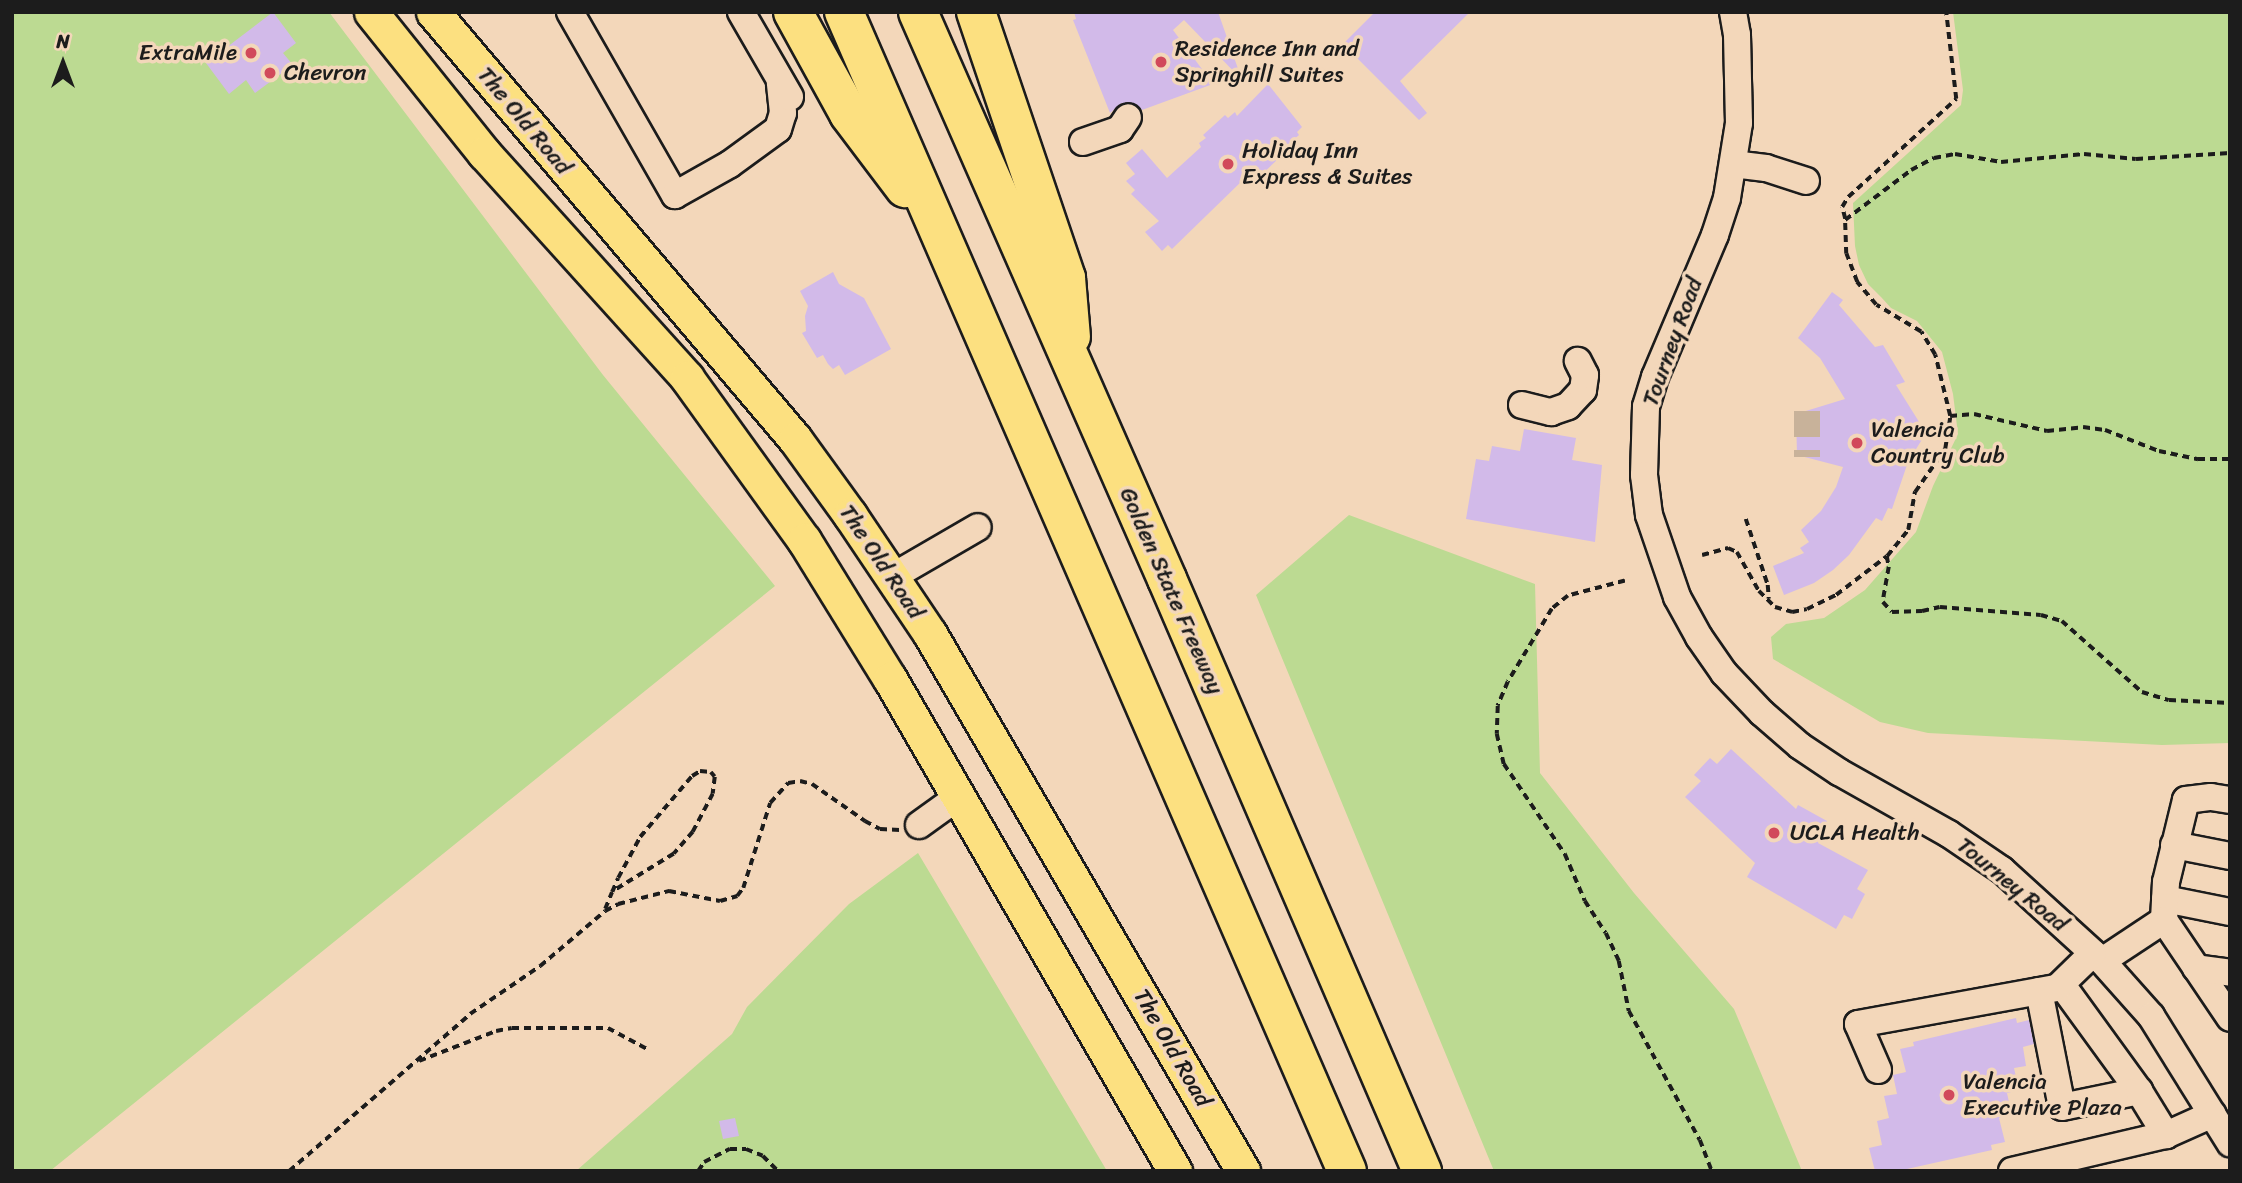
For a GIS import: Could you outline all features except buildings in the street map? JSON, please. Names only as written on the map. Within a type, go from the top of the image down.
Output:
[{"type":"highway","points":[[793,12],[849,114],[943,237]]},
{"type":"highway","points":[[844,12],[1347,1171]]},
{"type":"highway","name":"Golden State Freeway","points":[[918,12],[1422,1171]]},
{"type":"highway","points":[[976,12],[1066,278],[1073,367]]},
{"type":"main road","name":"The Old Road","points":[[371,12],[484,153],[687,378],[728,432],[840,595],[1175,1171]]},
{"type":"main road","name":"The Old Road","points":[[433,12],[796,439],[937,646],[1243,1171]]},
{"type":"street","points":[[570,12],[675,195],[730,164],[754,159],[783,140],[791,131],[794,106],[741,12]]},
{"type":"street","name":"Tourney Road","points":[[1733,12],[1740,93],[1734,164],[1715,234],[1677,321],[1646,407],[1643,475],[1649,515],[1659,552],[1677,597],[1699,637],[1724,673],[1762,713],[1800,746],[1839,772],[1949,834],[2002,870],[2098,957],[2151,1016],[2224,1131]]},
{"type":"street","points":[[1083,142],[1120,129],[1128,117]]},
{"type":"street","points":[[1734,164],[1766,168],[1806,181]]},
{"type":"street","points":[[1522,405],[1551,412],[1568,406],[1583,390],[1585,375],[1578,360]]},
{"type":"street","points":[[892,577],[978,527]]},
{"type":"street","points":[[919,825],[958,797]]},
{"type":"street","points":[[2230,800],[2211,797],[2186,800],[2174,845],[2165,910],[2196,968],[2230,1018]]},
{"type":"street","points":[[2174,845],[2230,856]]},
{"type":"street","points":[[1878,1070],[1858,1024],[2051,988],[2165,910],[2230,912]]},
{"type":"street","points":[[2196,968],[2230,973]]},
{"type":"street","points":[[2051,988],[2139,1091],[2166,1135]]},
{"type":"street","points":[[2051,988],[2063,1107],[2139,1091]]},
{"type":"street","points":[[2012,1171],[2166,1135],[2224,1131]]},
{"type":"path","points":[[1702,555],[1728,548],[1737,552],[1759,591],[1782,611],[1807,609],[1836,595],[1887,556],[1908,530],[1915,492],[1945,449],[1950,416],[1934,355],[1920,332],[1876,305],[1857,282],[1846,254],[1842,207],[1848,197],[1956,99],[1946,12]]},
{"type":"path","points":[[1845,220],[1911,170],[1934,158],[1955,154],[2001,162],[2084,154],[2136,159],[2230,153]]},
{"type":"path","points":[[1950,416],[1975,414],[2047,431],[2083,426],[2105,430],[2159,451],[2198,459],[2230,459]]},
{"type":"path","points":[[1746,519],[1768,585],[1769,599]]},
{"type":"path","points":[[1887,556],[1889,567],[1883,588],[1883,602],[1892,612],[1922,611],[1940,607],[2041,615],[2062,621],[2142,692],[2169,700],[2230,702]]},
{"type":"path","points":[[1625,581],[1567,596],[1552,609],[1508,682],[1498,706],[1497,734],[1504,764],[1565,854],[1585,901],[1606,933],[1619,961],[1629,1011],[1687,1116],[1712,1171]]},
{"type":"path","points":[[604,911],[612,892],[640,836],[692,776],[700,771],[711,772],[715,777],[713,794],[693,831],[674,854],[612,892]]},
{"type":"path","points":[[289,1171],[470,1014],[540,966],[604,911],[618,904],[669,891],[720,901],[737,896],[743,888],[769,803],[788,783],[800,781],[822,789],[880,829],[900,830],[919,825]]},
{"type":"path","points":[[414,1063],[496,1031],[512,1028],[608,1028],[647,1049]]},
{"type":"path","points":[[698,1171],[704,1162],[717,1153],[730,1149],[746,1149],[763,1156],[778,1171]]},
{"type":"green space","points":[[12,12],[329,12],[603,375],[775,586],[50,1171],[12,1171]]},
{"type":"green space","name":"Valencia Country Club","points":[[1953,12],[2230,12],[2230,743],[2162,745],[1928,733],[1880,722],[1773,659],[1771,637],[1786,624],[1824,618],[1865,590],[1916,532],[1933,486],[1958,434],[1953,394],[1942,352],[1917,321],[1891,308],[1868,284],[1859,265],[1855,246],[1853,203],[1961,105],[1963,90]]},
{"type":"green space","points":[[1349,515],[1535,584],[1540,773],[1634,893],[1734,1009],[1802,1171],[1494,1171],[1256,595]]},
{"type":"green space","points":[[918,853],[1107,1171],[576,1171],[732,1034],[747,1007],[849,904]]},
{"type":"tunnel","points":[[1807,411],[1807,457]]},
{"type":"place","name":"ExtraMile","points":[[251,53]]},
{"type":"place","name":"Residence Inn and Springhill Suites","points":[[1161,62]]},
{"type":"place","name":"Chevron","points":[[270,73]]},
{"type":"place","name":"Holiday Inn Express & Suites","points":[[1228,164]]},
{"type":"place","name":"Valencia Country Club","points":[[1857,443]]},
{"type":"place","name":"UCLA Health","points":[[1774,833]]},
{"type":"place","name":"Valencia Executive Plaza","points":[[1949,1095]]}]
